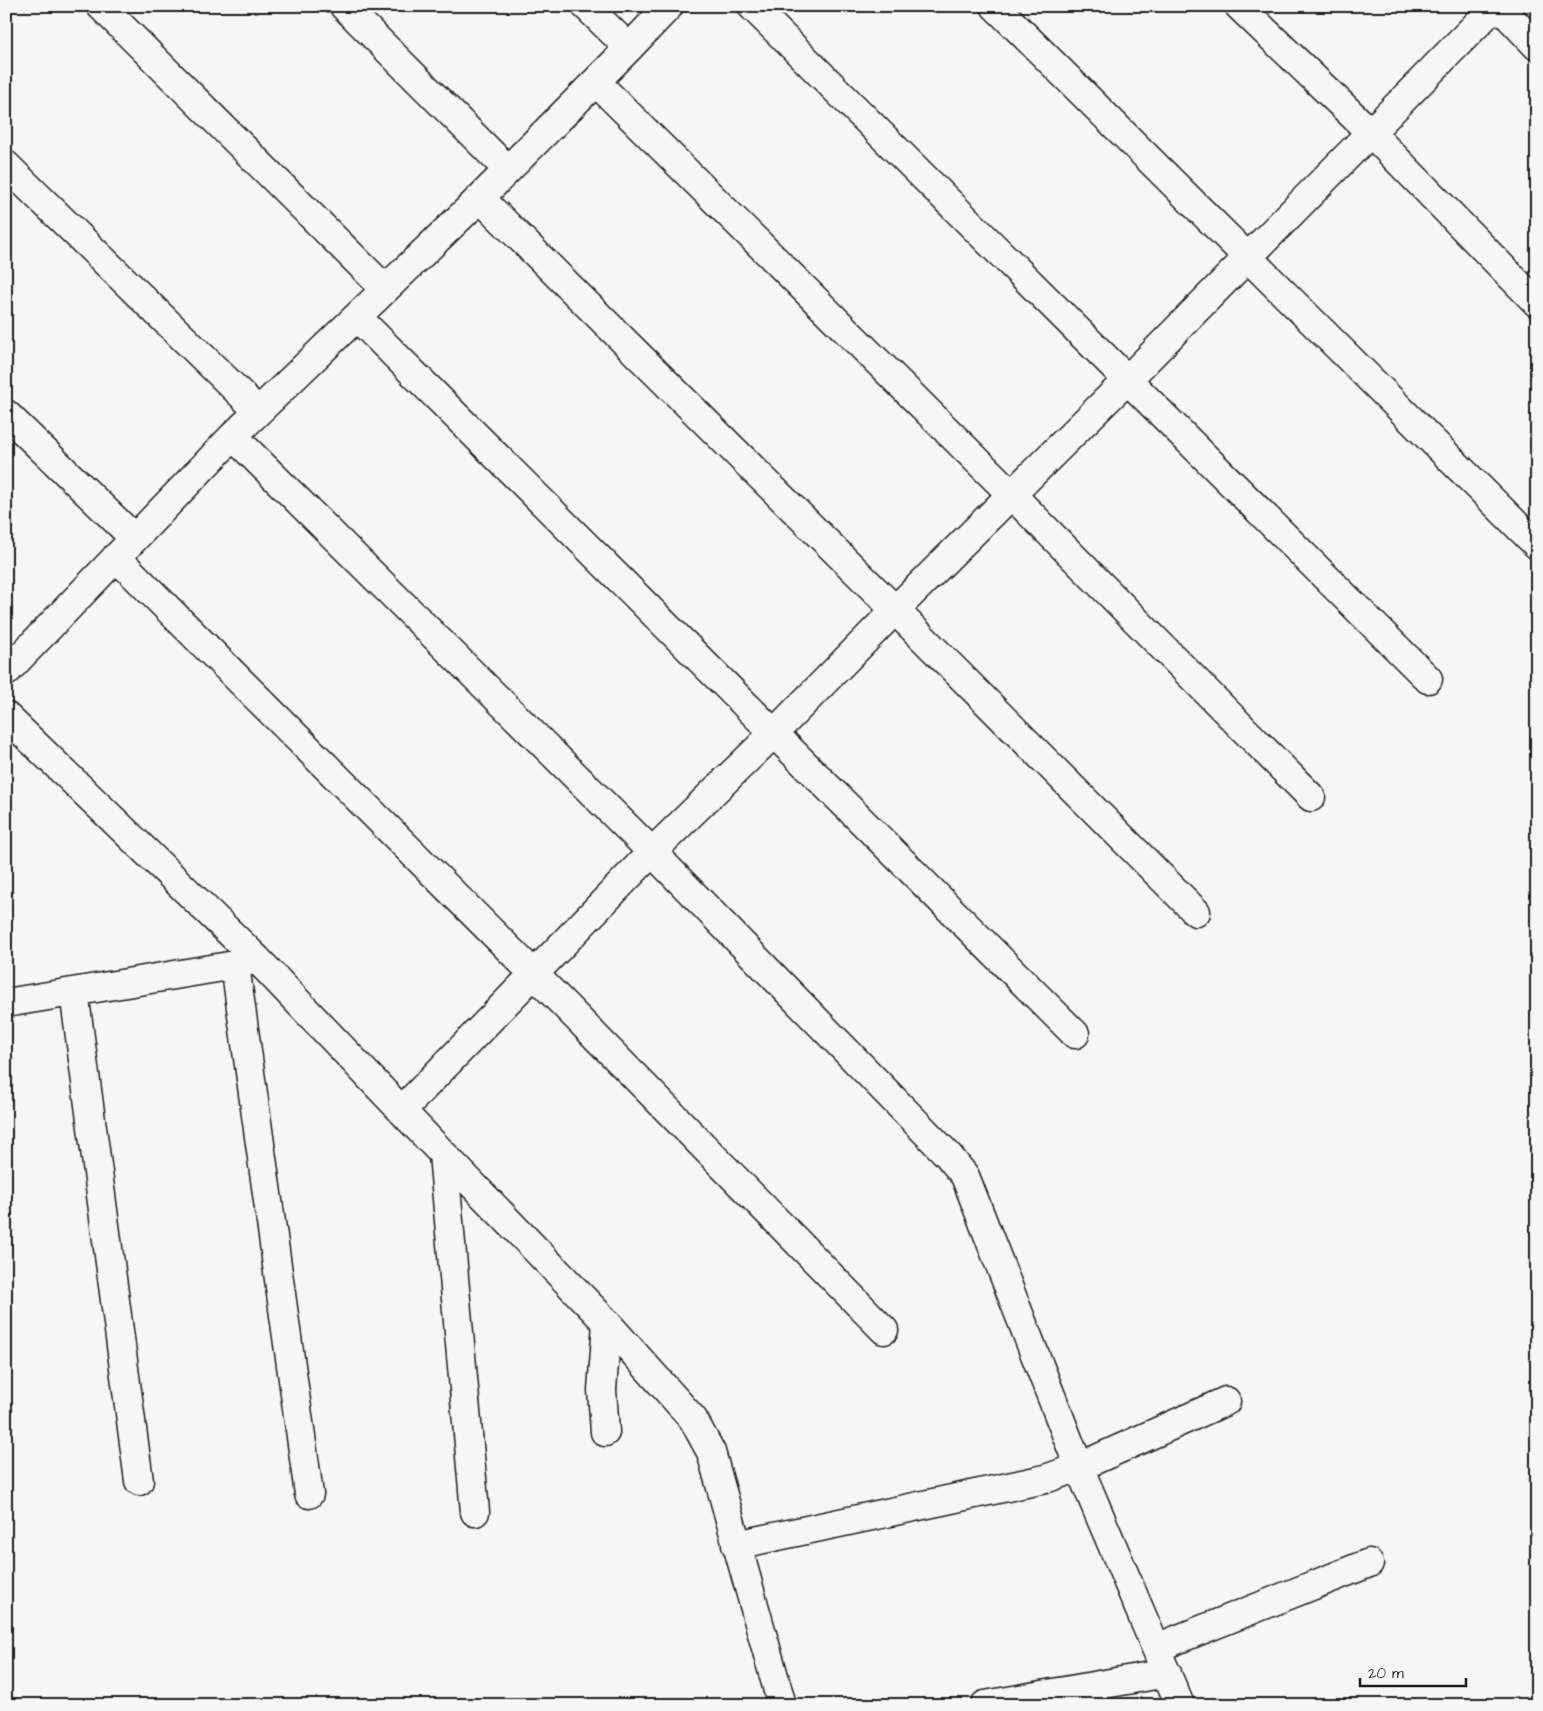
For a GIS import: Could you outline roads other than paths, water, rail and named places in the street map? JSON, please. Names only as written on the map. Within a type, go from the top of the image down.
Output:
[{"type":"street","points":[[101,6],[385,289]]},
{"type":"street","points":[[344,6],[508,170]]},
{"type":"street","points":[[586,6],[629,48]]},
{"type":"street","points":[[7,671],[258,411],[480,198],[669,6]]},
{"type":"street","points":[[752,6],[1428,679]]},
{"type":"street","points":[[995,6],[1537,545]]},
{"type":"street","points":[[1239,6],[1371,134],[1537,303]]},
{"type":"street","points":[[402,1110],[652,852],[773,734],[1249,258],[1497,6],[1537,46]]},
{"type":"street","points":[[596,82],[1012,495],[1311,797]]},
{"type":"street","points":[[6,165],[258,411]]},
{"type":"street","points":[[480,198],[1196,912]]},
{"type":"street","points":[[357,317],[1075,1034]]},
{"type":"street","points":[[6,414],[125,548],[534,974],[884,1330]]},
{"type":"street","points":[[234,436],[652,852],[941,1148],[964,1176],[1079,1467],[1180,1705]]},
{"type":"street","points":[[6,716],[246,962],[402,1110],[607,1323],[693,1419],[711,1452],[782,1705]]},
{"type":"street","points":[[6,1003],[246,962]]},
{"type":"street","points":[[246,962],[310,1494]]},
{"type":"street","points":[[74,992],[139,1481]]},
{"type":"street","points":[[443,1154],[475,1512]]},
{"type":"street","points":[[605,1432],[602,1390],[607,1323]]},
{"type":"street","points":[[736,1545],[1045,1479],[1079,1467],[1226,1401]]},
{"type":"street","points":[[1156,1648],[1369,1563]]},
{"type":"street","points":[[985,1705],[1167,1673]]}]
